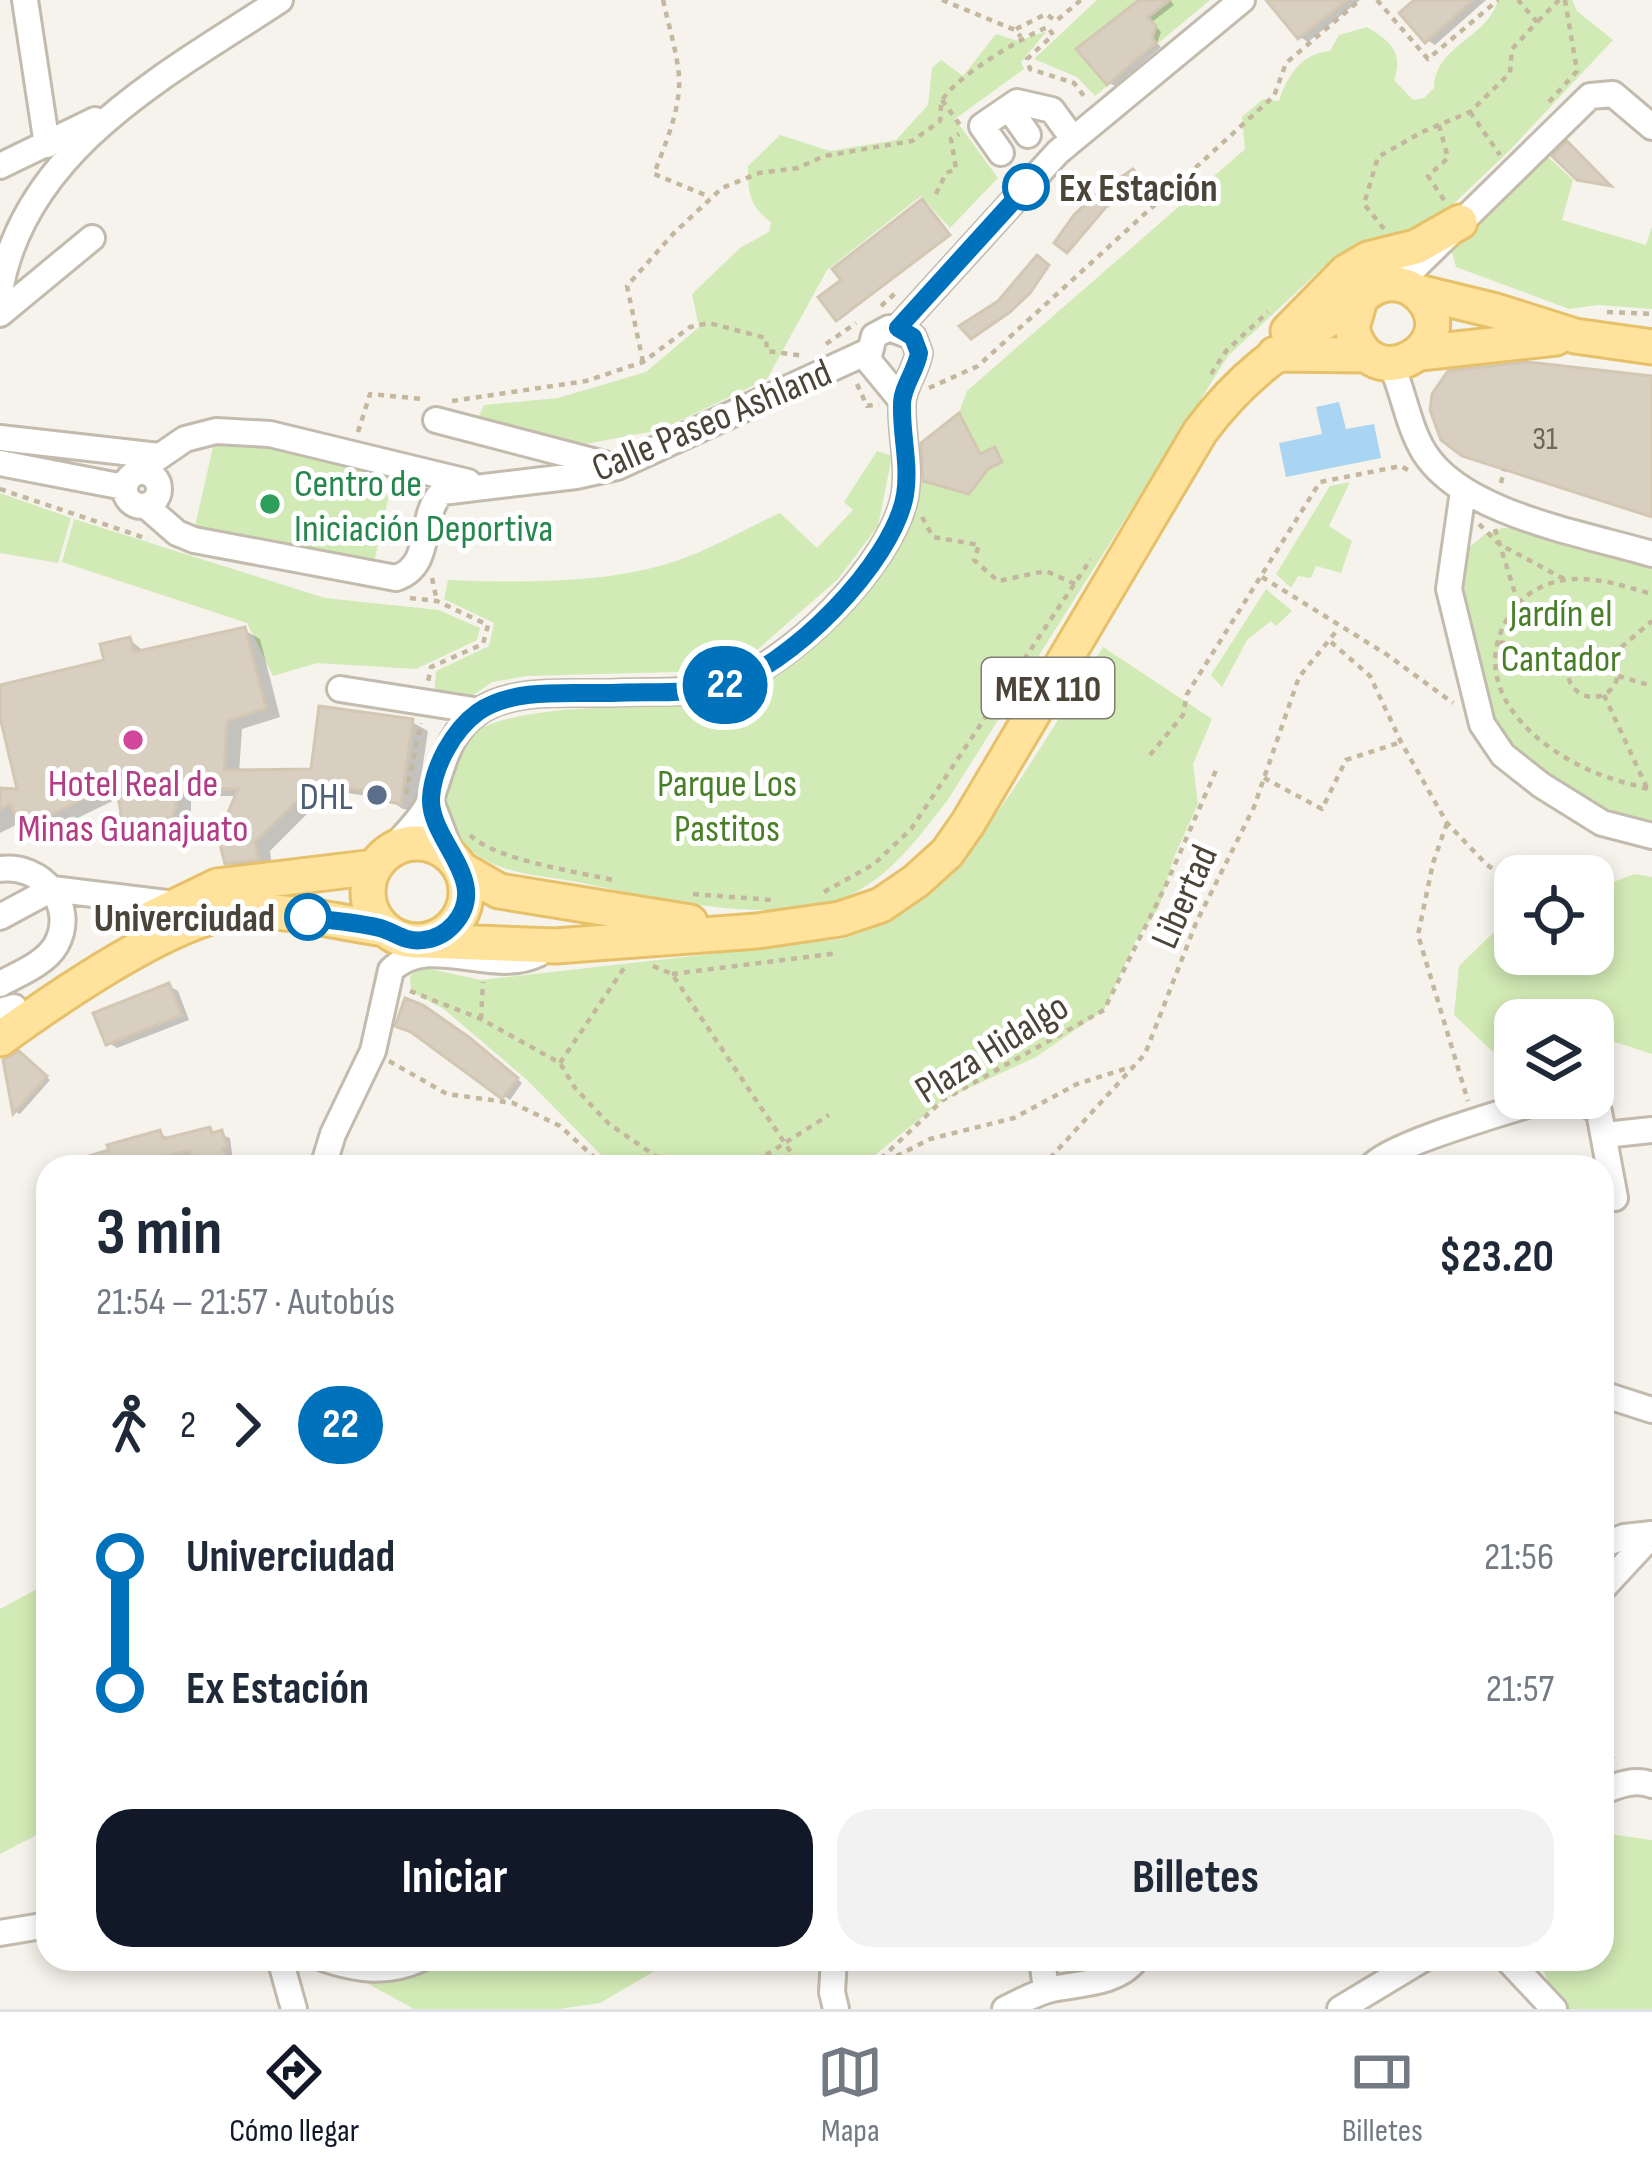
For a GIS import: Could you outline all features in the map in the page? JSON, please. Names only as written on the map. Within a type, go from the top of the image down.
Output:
[{"type":"main road","points":[[1265,361],[1346,272],[1368,259],[1416,247],[1454,213]]},
{"type":"main road","name":"MEX 110","points":[[0,1039],[163,936],[212,915],[269,911],[385,929],[400,938],[555,946],[757,931],[840,920],[881,905],[947,853],[1200,432],[1235,386],[1378,286],[1406,288]]},
{"type":"main road","points":[[1406,288],[1576,336],[1652,347]]},
{"type":"main road","points":[[1392,357],[1432,325],[1426,305],[1406,288]]},
{"type":"main road","points":[[1360,300],[1352,328],[1392,357]]},
{"type":"main road","points":[[1265,361],[1392,357],[1576,336]]},
{"type":"main road","name":"MEX 110","points":[[4,1005],[175,904],[217,886],[383,858],[423,843],[460,853],[499,891],[757,931]]},
{"type":"main road","points":[[423,940],[452,927],[461,915],[466,900],[460,853]]},
{"type":"main road","points":[[383,858],[369,879],[370,906],[385,929]]},
{"type":"street","points":[[26,0],[47,145]]},
{"type":"street","points":[[0,166],[119,106],[280,0]]},
{"type":"street","points":[[898,328],[1073,139],[1241,0]]},
{"type":"street","points":[[1406,288],[1454,213],[1590,95],[1613,94],[1652,127]]},
{"type":"street","points":[[1001,153],[982,126],[1017,102],[1052,110],[1073,139]]},
{"type":"street","points":[[0,290],[22,228],[56,169],[119,106]]},
{"type":"street","points":[[1009,108],[1028,135]]},
{"type":"street","points":[[0,314],[92,238]]},
{"type":"street","points":[[340,689],[480,711],[528,696],[719,687],[776,661],[863,576],[896,527],[905,497],[918,344],[898,328],[881,330],[872,362]]},
{"type":"street","points":[[1392,357],[1425,454],[1462,499],[1652,554]]},
{"type":"street","name":"Calle Paseo Ashland","points":[[482,486],[526,484],[616,467],[872,362],[912,395]]},
{"type":"street","points":[[434,407],[616,467]]},
{"type":"street","points":[[0,463],[129,480],[185,440],[216,430],[270,434],[482,486]]},
{"type":"street","points":[[0,438],[158,456]]},
{"type":"street","points":[[129,480],[130,502],[146,506],[177,533],[194,540],[396,578],[408,574],[419,559],[436,497],[448,490],[482,486]]},
{"type":"street","points":[[1462,499],[1449,589],[1482,724],[1503,755],[1541,785],[1602,823],[1652,836]]},
{"type":"street","points":[[383,858],[430,801],[451,742],[480,711]]},
{"type":"street","points":[[430,801],[460,853]]},
{"type":"street","points":[[0,869],[26,870],[52,889],[62,912],[57,943],[4,1005]]},
{"type":"street","points":[[0,916],[52,889],[175,904]]},
{"type":"street","points":[[327,1155],[373,1051],[392,970],[412,955],[488,962],[526,960],[555,946]]},
{"type":"street","points":[[1387,1155],[1494,1117]]},
{"type":"street","points":[[1601,1119],[1608,1155]]},
{"type":"street","points":[[1605,1136],[1652,1130]]},
{"type":"street","points":[[1614,1192],[1615,1198]]},
{"type":"street","points":[[1614,1399],[1652,1410]]},
{"type":"street","points":[[1614,1541],[1652,1534]]},
{"type":"street","points":[[1614,1576],[1652,1534]]},
{"type":"street","points":[[1614,1786],[1652,1785]]},
{"type":"street","points":[[0,1933],[36,1927]]},
{"type":"street","points":[[283,1971],[294,2009]]},
{"type":"street","points":[[833,1971],[836,2009]]},
{"type":"street","points":[[1044,1971],[1046,1990]]},
{"type":"street","points":[[1005,2009],[1046,1990],[1093,1983],[1124,1971]]},
{"type":"street","points":[[1352,2006],[1405,1971]]},
{"type":"street","points":[[1518,1971],[1553,2009]]},
{"type":"path","points":[[663,0],[680,72],[679,92],[654,174],[710,197]]},
{"type":"path","points":[[942,0],[1015,30],[1021,37]]},
{"type":"path","points":[[1015,30],[1046,14],[1056,21],[1081,0]]},
{"type":"path","points":[[912,395],[978,366],[1274,96],[1286,63],[1360,0]]},
{"type":"path","points":[[1377,0],[1428,59],[1498,0]]},
{"type":"path","points":[[1518,0],[1537,22]]},
{"type":"path","points":[[1391,238],[1364,205],[1378,157],[1470,112],[1510,73],[1512,50],[1562,0],[1577,71]]},
{"type":"path","points":[[643,362],[627,286],[710,197],[759,173],[912,140],[940,121],[942,100],[956,86],[1021,37],[1048,27],[1053,35],[1027,59],[1030,69],[1074,83],[1091,105]]},
{"type":"path","points":[[1470,112],[1500,154]]},
{"type":"path","points":[[1439,125],[1448,158],[1429,176],[1454,213]]},
{"type":"path","points":[[936,194],[937,184],[956,169],[951,139],[964,130]]},
{"type":"path","points":[[1209,377],[1226,351],[1282,299]]},
{"type":"path","points":[[355,443],[370,394],[434,407],[586,381],[643,362],[690,327],[709,323],[766,338],[767,351],[808,357]]},
{"type":"path","points":[[1150,755],[1183,715],[1187,694],[1320,482],[1401,466],[1408,470]]},
{"type":"path","points":[[1462,499],[1499,544],[1564,579]]},
{"type":"path","points":[[919,513],[933,537],[979,544],[974,560],[998,581],[1046,572],[1075,584]]},
{"type":"path","points":[[1492,520],[1518,603]]},
{"type":"path","points":[[819,894],[874,864],[911,829],[1091,559]]},
{"type":"path","points":[[1262,577],[1386,654],[1482,724]]},
{"type":"path","points":[[1649,789],[1592,772],[1553,751],[1511,712],[1495,669],[1497,641],[1507,617],[1527,594],[1564,579],[1601,580],[1652,594]]},
{"type":"path","points":[[402,814],[431,667],[483,644],[488,626],[437,601]]},
{"type":"path","points":[[1612,655],[1652,622]]},
{"type":"path","name":"Libertad","points":[[1053,1155],[1145,1054],[1196,923],[1254,807],[1299,677],[1339,628]]},
{"type":"path","points":[[1331,641],[1370,676],[1447,823],[1494,870]]},
{"type":"path","points":[[1497,641],[1569,662]]},
{"type":"path","points":[[1569,662],[1588,647],[1605,649],[1612,655],[1618,676]]},
{"type":"path","points":[[1569,662],[1569,680],[1580,694],[1604,694]]},
{"type":"path","points":[[1618,676],[1652,686]]},
{"type":"path","points":[[1604,694],[1618,676]]},
{"type":"path","points":[[1604,694],[1649,789]]},
{"type":"path","points":[[1264,778],[1322,809],[1346,760],[1401,742]]},
{"type":"path","name":"Plaza Hidalgo","points":[[886,1155],[943,1100],[1103,1010],[1166,886],[1217,768]]},
{"type":"path","points":[[1447,823],[1418,935],[1475,1124]]},
{"type":"path","points":[[460,853],[482,848],[632,884]]},
{"type":"path","points":[[692,893],[788,901]]},
{"type":"path","points":[[652,966],[672,974],[838,953]]},
{"type":"path","points":[[560,1063],[632,958]]},
{"type":"path","points":[[672,974],[793,1155]]},
{"type":"path","points":[[386,982],[482,1018],[560,1063],[575,1088],[609,1124],[654,1155]]},
{"type":"path","points":[[373,1051],[447,1094],[513,1103],[560,1126],[592,1155]]},
{"type":"path","points":[[897,1155],[930,1139],[1014,1118],[1077,1084],[1135,1065]]},
{"type":"path","points":[[766,1155],[829,1115]]},
{"type":"green space","points":[[1097,0],[1210,0],[1095,96],[1077,77],[1034,59]]},
{"type":"green space","name":"Parque Los Pastitos","points":[[1498,0],[1572,0],[1577,11],[1613,40],[1449,208],[1408,238],[1352,248],[1335,256],[1228,356],[947,801],[887,870],[840,899],[810,907],[744,909],[515,871],[480,857],[459,838],[441,797],[462,744],[486,726],[546,712],[723,701],[755,688],[824,631],[890,557],[912,478],[969,494],[988,469],[1002,462],[980,454],[959,413],[967,391],[1245,149],[1242,117],[1263,99],[1279,101],[1291,75],[1304,61],[1330,51],[1339,35],[1367,27],[1393,48],[1394,80],[1413,100],[1424,98],[1434,88],[1443,62],[1484,24]]},
{"type":"green space","points":[[1047,31],[1021,62],[1024,69],[955,119],[998,178],[950,228],[921,196],[827,270],[767,379],[660,430],[580,445],[476,422],[484,405],[558,398],[646,372],[699,327],[692,294],[740,248],[769,232],[771,222],[751,198],[748,166],[780,135],[830,151],[896,140],[928,105],[932,68],[941,60],[963,76],[996,34],[1018,41]]},
{"type":"green space","points":[[1545,154],[1573,180],[1562,220],[1646,245],[1652,226],[1652,309],[1598,305],[1569,309],[1456,267],[1451,248]]},
{"type":"green space","points":[[216,433],[394,473],[372,571],[194,531]]},
{"type":"green space","points":[[877,451],[892,456],[878,526],[838,579],[749,657],[713,671],[527,676],[492,682],[469,698],[434,695],[436,671],[489,646],[494,623],[444,599],[448,580],[535,581],[624,574],[692,555],[780,513],[817,548],[853,510],[844,502]]},
{"type":"green space","points":[[1350,482],[1329,526],[1352,541],[1341,573],[1316,566],[1311,578],[1298,576],[1291,588],[1276,574],[1330,486]]},
{"type":"green space","points":[[0,493],[71,518],[58,563],[0,553]]},
{"type":"green space","points":[[74,519],[325,598],[439,610],[480,628],[477,640],[416,669],[317,663],[273,676],[247,623],[62,562]]},
{"type":"green space","name":"Jardín el Cantador","points":[[1503,528],[1652,566],[1652,832],[1617,821],[1515,758],[1494,731],[1456,592],[1465,551],[1485,534]]},
{"type":"green space","points":[[1266,589],[1292,611],[1276,626],[1271,621],[1247,640],[1222,687],[1211,675]]},
{"type":"green space","name":"Parque Los Pastitos","points":[[1103,647],[1212,719],[1193,764],[1198,804],[1174,857],[1159,907],[1136,940],[1104,1010],[1036,1057],[943,1100],[875,1155],[601,1155],[526,1079],[445,1010],[411,991],[410,976],[421,967],[481,980],[843,939],[886,922],[937,885],[1015,786]]},
{"type":"green space","points":[[1634,874],[1652,877],[1652,1054],[1614,1042],[1614,999],[1494,999],[1494,1053],[1454,1015],[1459,966],[1494,932],[1494,975],[1614,975],[1614,882]]},
{"type":"green space","points":[[36,1590],[36,1835],[0,1854],[0,1609]]},
{"type":"green space","points":[[1614,1835],[1652,1840],[1652,2009],[1559,2009],[1544,1971],[1614,1971]]},
{"type":"green space","points":[[345,1971],[655,1971],[600,2003],[559,2009],[414,2009]]},
{"type":"water","points":[[1339,402],[1346,429],[1374,424],[1381,458],[1286,477],[1279,443],[1322,434],[1316,407]]},
{"type":"building","points":[[1139,0],[1170,0],[1148,17],[1156,26],[1152,38],[1156,43],[1107,85],[1076,49]]},
{"type":"building","points":[[1266,0],[1347,0],[1298,39]]},
{"type":"building","points":[[1414,0],[1473,0],[1425,43],[1399,13]]},
{"type":"building","points":[[1567,141],[1611,186],[1577,180],[1552,156]]},
{"type":"building","points":[[1133,169],[1145,182],[1106,207],[1067,253],[1054,243],[1094,196]]},
{"type":"building","points":[[922,199],[950,235],[836,321],[818,297],[841,280],[832,269]]},
{"type":"building","points":[[1037,255],[1049,265],[1030,293],[971,339],[959,326],[998,301]]},
{"type":"building","points":[[1528,362],[1652,376],[1652,517],[1462,456],[1441,440],[1430,410],[1432,394],[1448,371]]},
{"type":"building","points":[[959,413],[980,454],[995,447],[1002,462],[988,469],[969,494],[923,481],[921,443]]},
{"type":"building","points":[[245,627],[266,708],[227,721],[224,770],[311,769],[319,706],[413,719],[401,804],[384,801],[385,794],[325,785],[324,794],[307,791],[255,842],[259,860],[225,864],[218,836],[238,789],[176,789],[176,807],[168,825],[116,825],[121,812],[115,784],[22,829],[10,804],[0,809],[0,788],[17,789],[0,717],[0,685],[104,660],[100,644],[130,637],[134,652]]},
{"type":"building","points":[[169,983],[182,1015],[106,1045],[93,1013]]},
{"type":"building","points":[[405,998],[470,1038],[518,1078],[502,1099],[411,1032],[395,1026]]},
{"type":"building","points":[[19,1051],[47,1076],[13,1114],[3,1060]]},
{"type":"building","points":[[210,1127],[212,1133],[222,1130],[227,1147],[223,1148],[225,1155],[191,1155],[190,1150],[171,1155],[92,1155],[109,1150],[107,1145],[160,1130],[163,1139]]},
{"type":"bus line","name":"22","points":[[308,917],[385,929],[412,940],[439,936],[452,927],[466,900],[466,884],[430,801],[451,742],[480,711],[528,696],[719,687],[776,661],[801,640],[863,576],[896,527],[908,464],[902,400],[919,353],[913,337],[898,328],[1026,187]]},
{"type":"place","name":"Ex Estación","points":[[1026,187]]},
{"type":"place","name":"Centro de Iniciación Deportiva","points":[[270,504]]},
{"type":"place","name":"Hotel Real de Minas Guanajuato","points":[[133,740]]},
{"type":"place","name":"DHL","points":[[377,795]]},
{"type":"place","name":"Univerciudad","points":[[308,917]]}]
